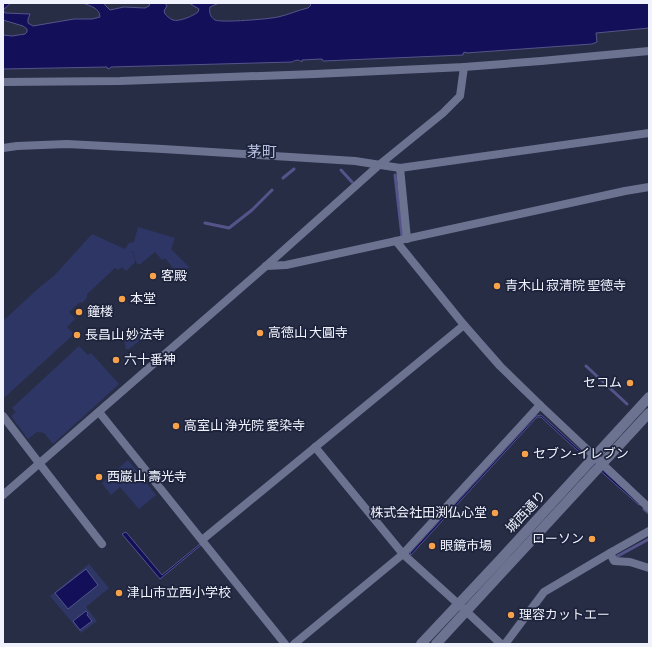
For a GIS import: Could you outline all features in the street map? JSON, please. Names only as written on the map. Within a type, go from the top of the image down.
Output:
[{"type":"street","points":[[3,82],[120,81],[464,67],[649,50]]},
{"type":"street","points":[[3,495],[266,266],[379,165],[443,113],[460,96],[464,67]]},
{"type":"street","points":[[3,148],[67,144],[355,161],[400,168],[649,133]]},
{"type":"street","points":[[400,168],[407,239]]},
{"type":"street","points":[[266,266],[286,265],[649,187]]},
{"type":"street","points":[[396,241],[464,325],[498,364],[649,508]]},
{"type":"street","points":[[202,540],[464,325]]},
{"type":"street","name":"城西通り","points":[[599,460],[649,397]]},
{"type":"street","points":[[294,644],[403,554],[540,405]]},
{"type":"street","points":[[99,412],[285,644]]},
{"type":"street","name":"城西通り","points":[[421,644],[462,608],[599,460],[649,413]]},
{"type":"street","points":[[3,416],[102,544]]},
{"type":"street","points":[[315,447],[403,554],[501,644]]},
{"type":"street","points":[[505,644],[544,592],[649,531]]},
{"type":"street","points":[[610,553],[614,561],[630,562],[649,568]]},
{"type":"street","name":"城西通り","points":[[436,644],[462,608]]},
{"type":"shaded area","points":[[3,3],[11,3],[3,10]]},
{"type":"shaded area","points":[[83,3],[104,3],[110,10],[124,7],[145,8],[149,6],[150,3],[165,3],[167,6],[164,11],[165,14],[173,20],[179,20],[198,12],[199,9],[189,3],[219,3],[210,7],[210,14],[215,20],[227,21],[256,20],[278,17],[308,8],[311,5],[309,3],[649,3],[649,28],[596,33],[597,42],[592,44],[466,52],[463,53],[463,55],[323,61],[322,59],[302,60],[302,62],[297,60],[292,62],[111,67],[108,69],[107,67],[3,69],[3,35],[12,36],[25,34],[27,29],[23,26],[3,20],[3,10],[5,13],[30,14],[28,23],[33,26],[74,19],[92,19],[100,17],[100,14],[96,9]]},
{"type":"shaded area","points":[[138,227],[175,238],[171,249],[189,267],[176,279],[171,273],[174,269],[165,258],[162,260],[155,252],[139,265],[136,262],[133,252],[130,251],[133,253],[135,262],[126,271],[122,267],[118,270],[115,268],[87,294],[87,298],[82,303],[80,302],[69,312],[75,319],[67,327],[74,334],[5,397],[3,395],[3,321],[54,276],[92,234],[125,249],[129,243],[134,242]]},
{"type":"shaded area","points":[[136,330],[140,331],[144,337],[129,349],[126,349],[124,341]]},
{"type":"shaded area","points":[[79,346],[88,355],[91,353],[119,384],[53,444],[44,433],[37,432],[28,439],[11,416],[16,412],[12,408]]},
{"type":"shaded area","points":[[541,415],[641,504],[639,505],[541,417],[537,417],[411,555],[410,553],[536,416]]},
{"type":"shaded area","points":[[128,460],[156,495],[139,509],[120,487],[111,495],[102,483]]},
{"type":"shaded area","points":[[126,532],[162,575],[200,544],[201,545],[160,579],[122,534]]},
{"type":"shaded area","points":[[89,564],[109,588],[86,607],[97,621],[81,633],[50,596]]},
{"type":"shaded area","points":[[86,569],[98,585],[68,609],[55,593]]},
{"type":"shaded area","points":[[86,611],[88,613],[87,615],[92,621],[80,630],[73,621]]},
{"type":"waterway","points":[[283,178],[294,169]]},
{"type":"waterway","points":[[341,170],[352,182]]},
{"type":"waterway","points":[[395,175],[402,236]]},
{"type":"waterway","points":[[205,223],[229,228],[252,210],[272,190]]},
{"type":"waterway","points":[[586,366],[627,404]]},
{"type":"waterway","points":[[644,509],[649,513]]},
{"type":"waterway","points":[[616,557],[649,539]]},
{"type":"place","name":"客殿","points":[[153,276]]},
{"type":"place","name":"青木山 寂清院 聖徳寺","points":[[497,286]]},
{"type":"place","name":"本堂","points":[[122,299]]},
{"type":"place","name":"鐘楼","points":[[79,312]]},
{"type":"place","name":"高徳山 大圓寺","points":[[260,333]]},
{"type":"place","name":"長昌山 妙法寺","points":[[77,335]]},
{"type":"place","name":"六十番神","points":[[116,360]]},
{"type":"place","name":"セコム","points":[[630,383]]},
{"type":"place","name":"高室山 浄光院 愛染寺","points":[[176,426]]},
{"type":"place","name":"セブン-イレブン","points":[[525,454]]},
{"type":"place","name":"西巌山 壽光寺","points":[[99,477]]},
{"type":"place","name":"株式会社田渕仏心堂","points":[[495,513]]},
{"type":"place","name":"ローソン","points":[[592,539]]},
{"type":"place","name":"眼鏡市場","points":[[432,546]]},
{"type":"place","name":"津山市立西小学校","points":[[119,593]]},
{"type":"place","name":"理容カットエー","points":[[511,615]]},
{"type":"district","name":"茅町","points":[[262,152]]}]
